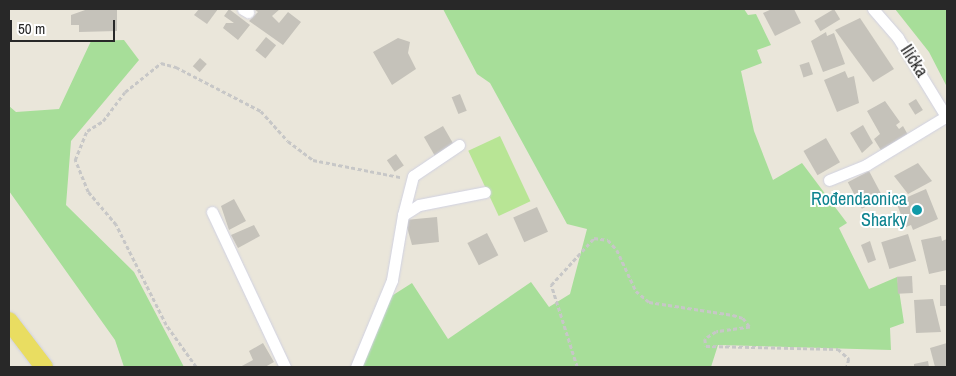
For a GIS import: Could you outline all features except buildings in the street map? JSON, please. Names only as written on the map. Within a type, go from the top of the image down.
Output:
[{"type":"main road","points":[[9,321],[44,367]]},
{"type":"street","name":"Ilićka","points":[[873,9],[898,38],[947,117]]},
{"type":"street","points":[[829,180],[866,165],[947,117]]},
{"type":"street","points":[[356,367],[392,280],[411,181],[459,145]]},
{"type":"street","points":[[403,215],[419,205],[485,192]]},
{"type":"street","points":[[212,212],[285,367]]},
{"type":"path","points":[[196,367],[166,325],[116,225],[88,192],[75,160],[87,131],[102,121],[125,92],[161,63],[176,67],[261,111],[288,141],[313,160],[411,181]]},
{"type":"path","points":[[577,367],[551,285],[594,238],[608,240],[617,250],[636,291],[650,302],[733,315],[743,318],[750,327],[716,332],[706,339],[706,346],[838,349],[849,359],[847,367]]},
{"type":"green space","points":[[443,9],[744,9],[748,15],[756,14],[771,45],[757,50],[762,63],[741,71],[754,131],[773,180],[802,163],[847,223],[839,228],[869,289],[897,277],[904,323],[890,328],[891,350],[718,345],[711,367],[356,367],[379,304],[412,283],[448,339],[531,282],[549,307],[570,294],[587,229],[567,224],[490,83],[477,74]]},
{"type":"green space","points":[[895,9],[947,9],[947,87],[929,52]]},
{"type":"green space","points":[[124,40],[139,60],[71,141],[66,205],[134,272],[184,367],[124,367],[115,340],[9,191],[9,106],[16,112],[59,109],[91,41]]},
{"type":"green space","points":[[500,136],[530,201],[499,216],[468,151]]},
{"type":"place","name":"Rođendaonica Sharky","points":[[917,210]]}]
